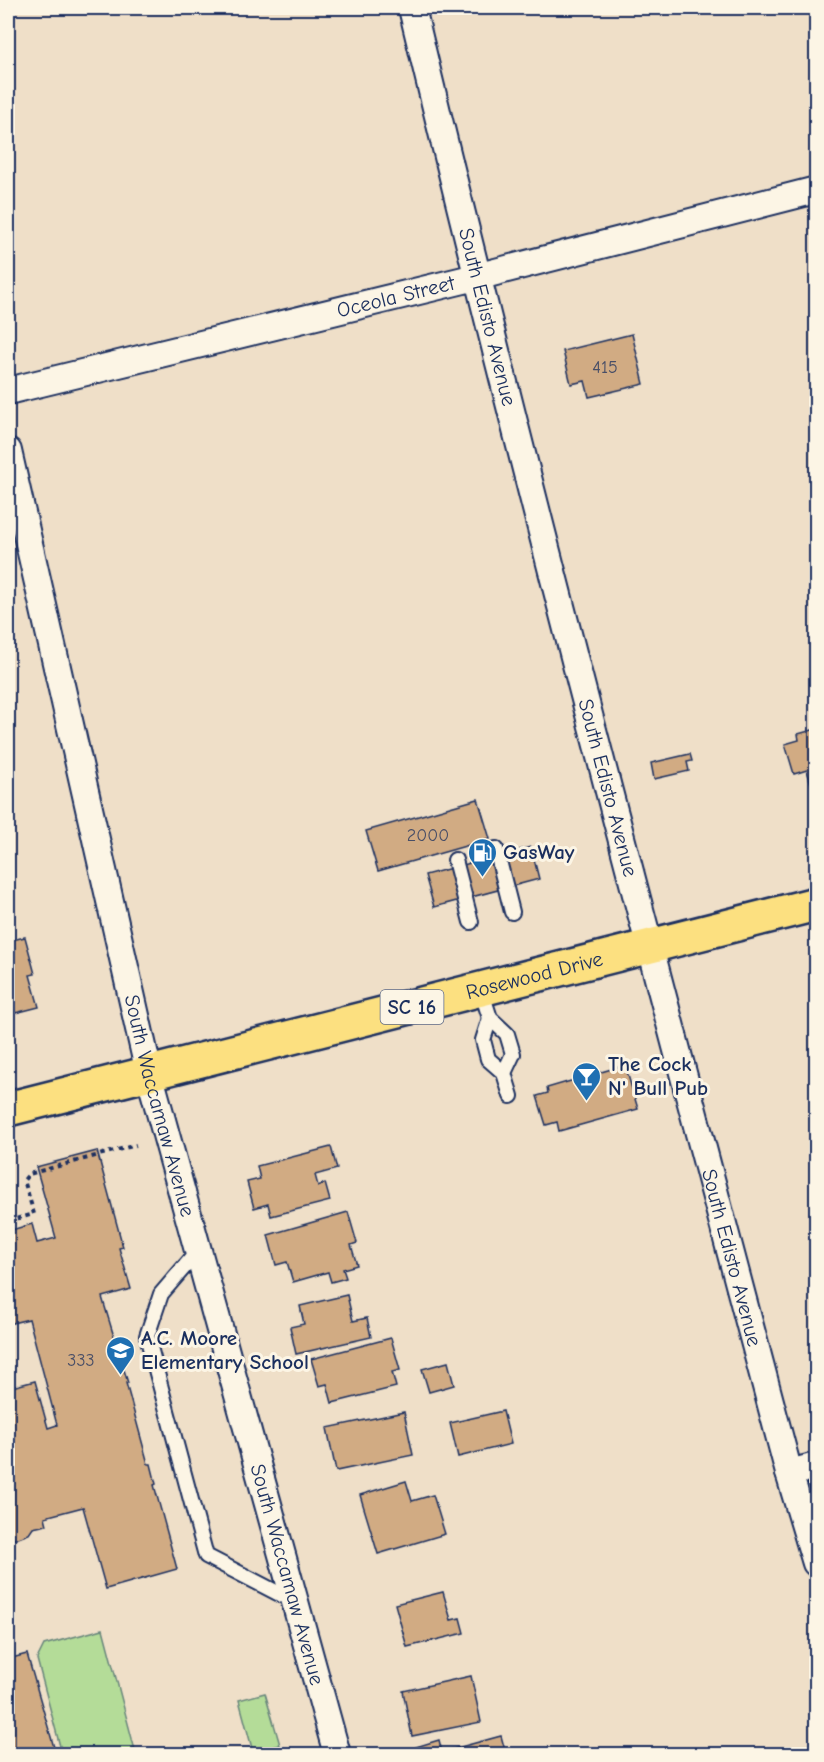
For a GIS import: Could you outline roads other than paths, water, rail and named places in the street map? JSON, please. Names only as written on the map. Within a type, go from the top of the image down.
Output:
[{"type":"main road","name":"Rosewood Drive","points":[[8,1109],[149,1073],[486,1004],[649,947],[816,904]]},
{"type":"street","name":"South Edisto Avenue","points":[[412,8],[476,277],[649,947],[789,1473],[816,1563]]},
{"type":"street","name":"Oceola Street","points":[[8,391],[476,277],[816,190]]},
{"type":"street","name":"South Waccamaw Avenue","points":[[8,451],[149,1073],[337,1755]]},
{"type":"street","points":[[789,1473],[816,1466]]},
{"type":"lane","points":[[496,849],[512,912]]},
{"type":"lane","points":[[455,860],[471,922]]},
{"type":"lane","points":[[486,1004],[483,1040],[488,1059],[504,1073],[511,1096]]},
{"type":"lane","points":[[486,1004],[507,1034],[513,1054],[504,1073]]},
{"type":"lane","points":[[198,1251],[161,1294],[147,1336],[206,1556],[295,1602]]},
{"type":"place","name":"GasWay","points":[[482,878]]},
{"type":"place","name":"The Cock N' Bull Pub","points":[[587,1102]]},
{"type":"place","name":"A.C. Moore Elementary School","points":[[120,1376]]}]
